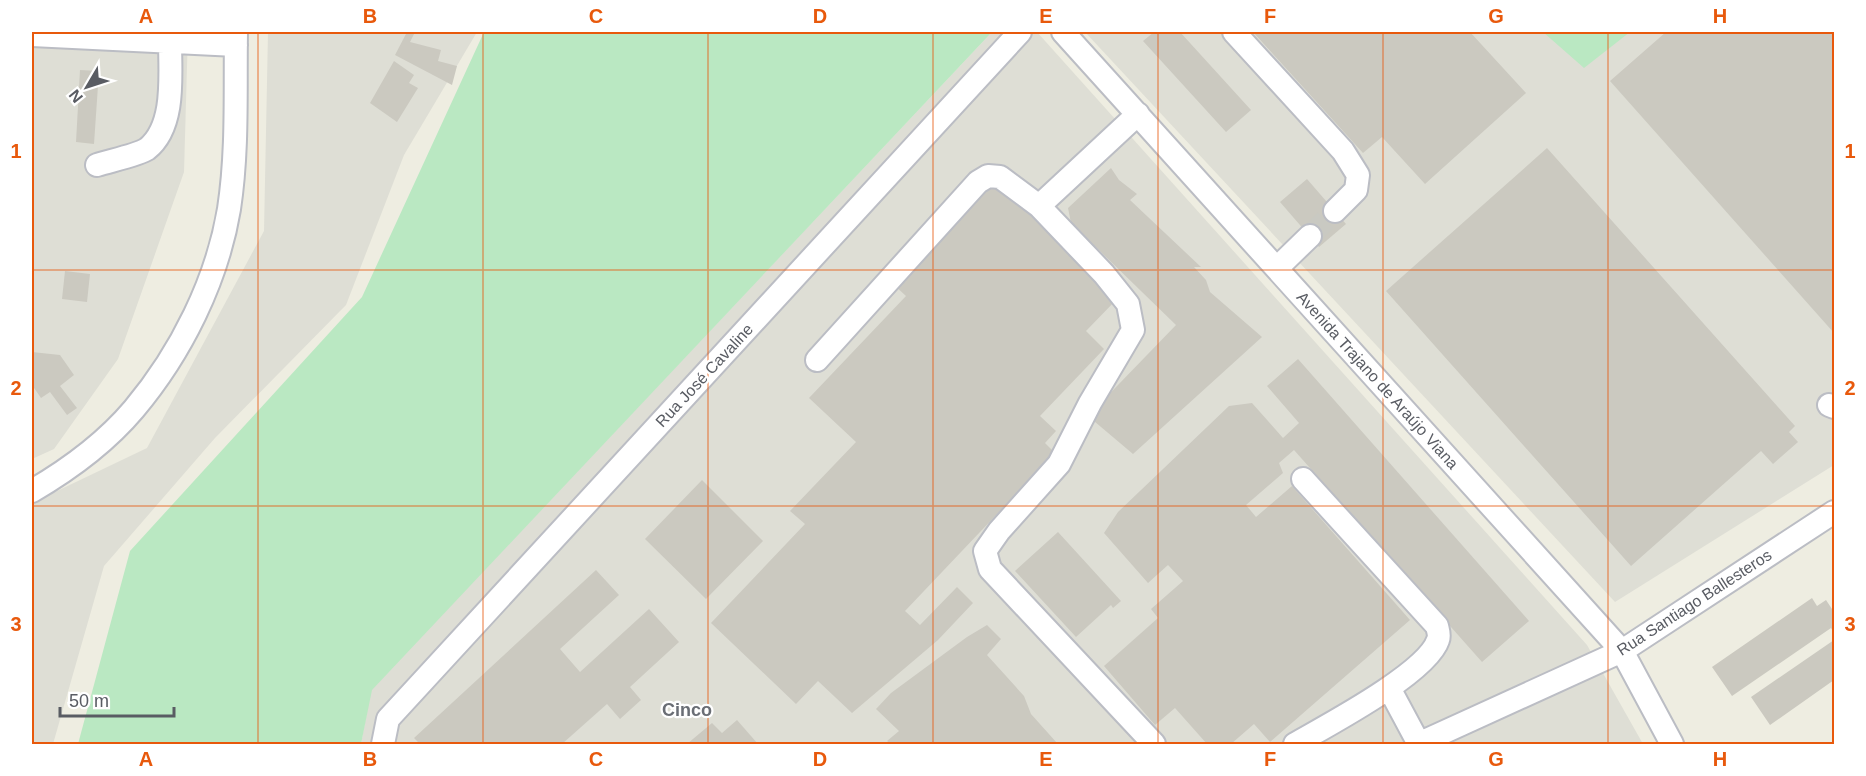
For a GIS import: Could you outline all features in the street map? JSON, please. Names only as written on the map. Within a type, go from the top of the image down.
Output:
[{"type":"street","name":"Rua José Cavaline","points":[[382,744],[388,719],[1020,32]]},
{"type":"street","name":"Avenida Trajano de Araújo Viana","points":[[1063,32],[1622,651],[1672,744]]},
{"type":"street","points":[[1234,32],[1343,151],[1358,175],[1356,190],[1335,212]]},
{"type":"street","points":[[32,35],[170,41],[236,38],[235,140],[228,210],[215,264],[194,316],[167,364],[134,410],[90,452],[32,491]]},
{"type":"street","points":[[97,165],[145,150],[154,142],[163,126],[169,105],[170,41]]},
{"type":"street","points":[[1039,206],[1138,114]]},
{"type":"street","points":[[817,360],[978,182],[988,176],[1000,177],[1039,206],[1104,274],[1128,304],[1133,330],[1090,403],[1059,464],[999,531],[985,551],[990,569],[1154,744]]},
{"type":"street","points":[[1277,268],[1310,236]]},
{"type":"street","points":[[1295,744],[1389,688],[1430,654],[1439,638],[1437,626],[1303,479]]},
{"type":"street","name":"Rua Santiago Ballesteros","points":[[1419,744],[1622,651],[1834,512]]},
{"type":"street","points":[[1389,688],[1419,744]]},
{"type":"shaded area","points":[[32,32],[188,32],[184,172],[118,359],[54,449],[32,459]]},
{"type":"shaded area","points":[[268,32],[477,32],[404,155],[346,305],[215,438],[104,566],[53,744],[32,744],[32,503],[147,448],[264,231]]},
{"type":"shaded area","points":[[992,32],[1037,32],[1587,645],[1643,744],[361,744],[371,690]]},
{"type":"shaded area","points":[[1085,32],[1834,32],[1834,465],[1615,602]]},
{"type":"green space","points":[[484,32],[992,32],[372,690],[361,744],[78,744],[130,551],[362,297]]},
{"type":"green space","points":[[1543,32],[1630,32],[1584,68]]},
{"type":"building","points":[[407,32],[415,32],[410,42],[441,50],[438,61],[457,66],[452,85],[395,55]]},
{"type":"building","points":[[1154,32],[1180,32],[1251,110],[1226,132],[1143,41]]},
{"type":"building","points":[[1253,32],[1470,32],[1526,93],[1425,184],[1382,137],[1363,153]]},
{"type":"building","points":[[1666,32],[1834,32],[1834,333],[1610,81]]},
{"type":"building","points":[[394,61],[414,75],[409,83],[418,88],[397,122],[370,103]]},
{"type":"building","points":[[80,70],[99,71],[94,144],[76,142]]},
{"type":"building","points":[[1547,148],[1795,426],[1789,432],[1798,442],[1773,464],[1761,451],[1631,566],[1386,291]]},
{"type":"building","points":[[1111,168],[1119,180],[1137,194],[1130,200],[1201,267],[1194,267],[1206,280],[1210,292],[1262,337],[1133,454],[1088,416],[1176,325],[1071,223],[1068,208]]},
{"type":"building","points":[[993,179],[1118,298],[1086,331],[1104,349],[1040,416],[1056,431],[1045,443],[1055,453],[905,611],[920,625],[957,587],[973,603],[938,640],[852,713],[818,681],[796,704],[711,623],[805,524],[790,511],[856,442],[809,398],[906,296],[893,284]]},
{"type":"building","points":[[1307,179],[1346,224],[1319,247],[1280,202]]},
{"type":"building","points":[[65,271],[90,274],[87,302],[62,299]]},
{"type":"building","points":[[32,352],[60,355],[74,375],[60,386],[77,408],[67,415],[50,392],[41,398],[32,385]]},
{"type":"building","points":[[1298,359],[1529,621],[1482,662],[1294,450],[1279,463],[1283,473],[1246,505],[1256,517],[1292,486],[1410,620],[1270,742],[1254,724],[1231,744],[1207,744],[1175,708],[1155,725],[1104,666],[1158,618],[1151,609],[1183,581],[1168,565],[1148,583],[1104,533],[1118,512],[1229,406],[1252,403],[1283,438],[1299,423],[1267,386]]},
{"type":"building","points":[[702,480],[763,541],[706,599],[645,539]]},
{"type":"building","points":[[1058,532],[1121,601],[1113,608],[1111,605],[1076,637],[1015,571]]},
{"type":"building","points":[[596,570],[619,595],[560,649],[580,672],[649,609],[679,642],[630,687],[641,700],[620,719],[607,704],[562,744],[420,744],[414,738]]},
{"type":"building","points":[[1812,598],[1817,606],[1826,600],[1834,612],[1834,633],[1831,628],[1732,696],[1712,667]]},
{"type":"building","points":[[987,625],[1001,639],[987,655],[1024,696],[1031,714],[1057,743],[891,744],[887,741],[899,731],[876,709],[891,693]]},
{"type":"building","points":[[1834,640],[1834,680],[1770,725],[1751,697]]},
{"type":"building","points":[[737,720],[758,744],[687,744],[712,723],[722,733]]},
{"type":"tunnel","points":[[1310,236],[1335,211]]},
{"type":"district","name":"Cinco","points":[[687,710]]}]
